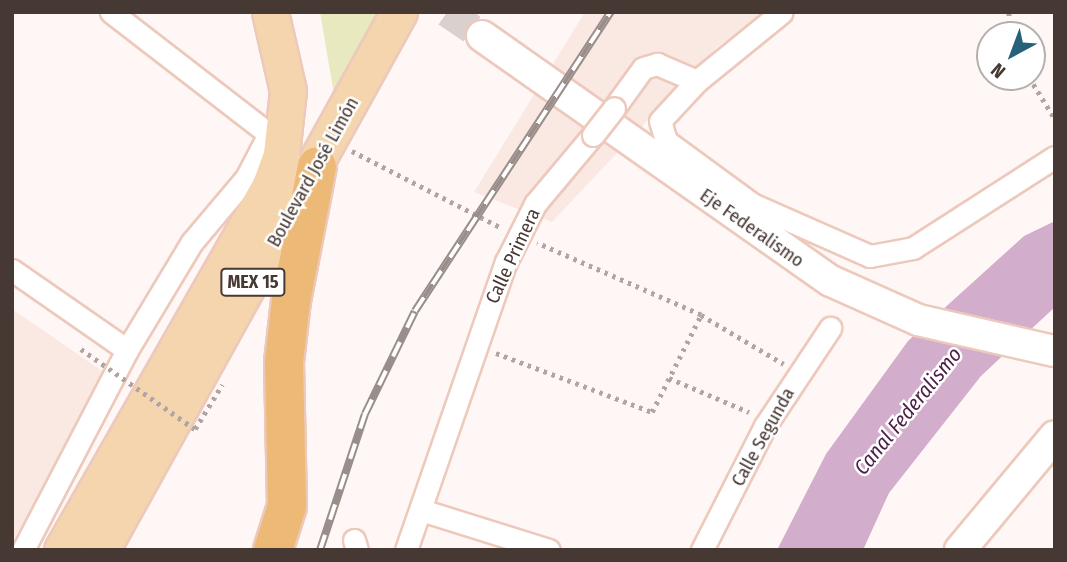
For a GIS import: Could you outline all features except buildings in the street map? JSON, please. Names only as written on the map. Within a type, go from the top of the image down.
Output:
[{"type":"highway","points":[[274,550],[287,506],[289,313],[324,153]]},
{"type":"main road","name":"Boulevard José Limón","points":[[62,550],[270,185],[286,125],[288,91],[273,28],[259,12]]},
{"type":"main road","name":"Boulevard José Limón","points":[[101,550],[324,153],[399,12]]},
{"type":"main road","name":"Eje Federalismo","points":[[482,36],[787,255],[868,300],[995,341],[1055,351]]},
{"type":"main road","points":[[109,469],[135,388],[204,267],[246,178]]},
{"type":"main road","points":[[960,550],[1055,436]]},
{"type":"street","points":[[23,550],[127,350],[192,242],[246,178],[269,134],[111,12]]},
{"type":"street","points":[[782,12],[697,81],[660,121],[660,132],[752,204],[870,256],[913,248],[1055,157]]},
{"type":"street","name":"Calle Primera","points":[[406,550],[476,346],[520,235],[536,204],[614,108],[632,79],[657,64],[697,81]]},
{"type":"street","points":[[12,270],[127,350]]},
{"type":"street","name":"Calle Segunda","points":[[702,550],[769,421],[830,328]]},
{"type":"street","points":[[421,510],[549,550]]},
{"type":"path","points":[[1038,91],[1055,119]]},
{"type":"path","points":[[324,153],[701,314],[799,373]]},
{"type":"path","points":[[476,346],[652,412],[701,314]]},
{"type":"path","points":[[81,349],[195,429],[222,385]]},
{"type":"path","points":[[669,378],[769,421]]},
{"type":"shaded area","points":[[585,12],[765,12],[716,48],[552,222],[474,192]]},
{"type":"shaded area","points":[[12,309],[108,375],[12,542]]},
{"type":"green space","points":[[320,12],[388,12],[337,112]]},
{"type":"water","name":"Canal Federalismo","points":[[1055,221],[1055,307],[981,376],[889,493],[863,550],[777,550],[826,454],[908,341],[1024,236]]},
{"type":"tunnel","points":[[447,12],[482,36]]},
{"type":"railway","points":[[320,550],[365,414],[415,311],[611,12]]}]
